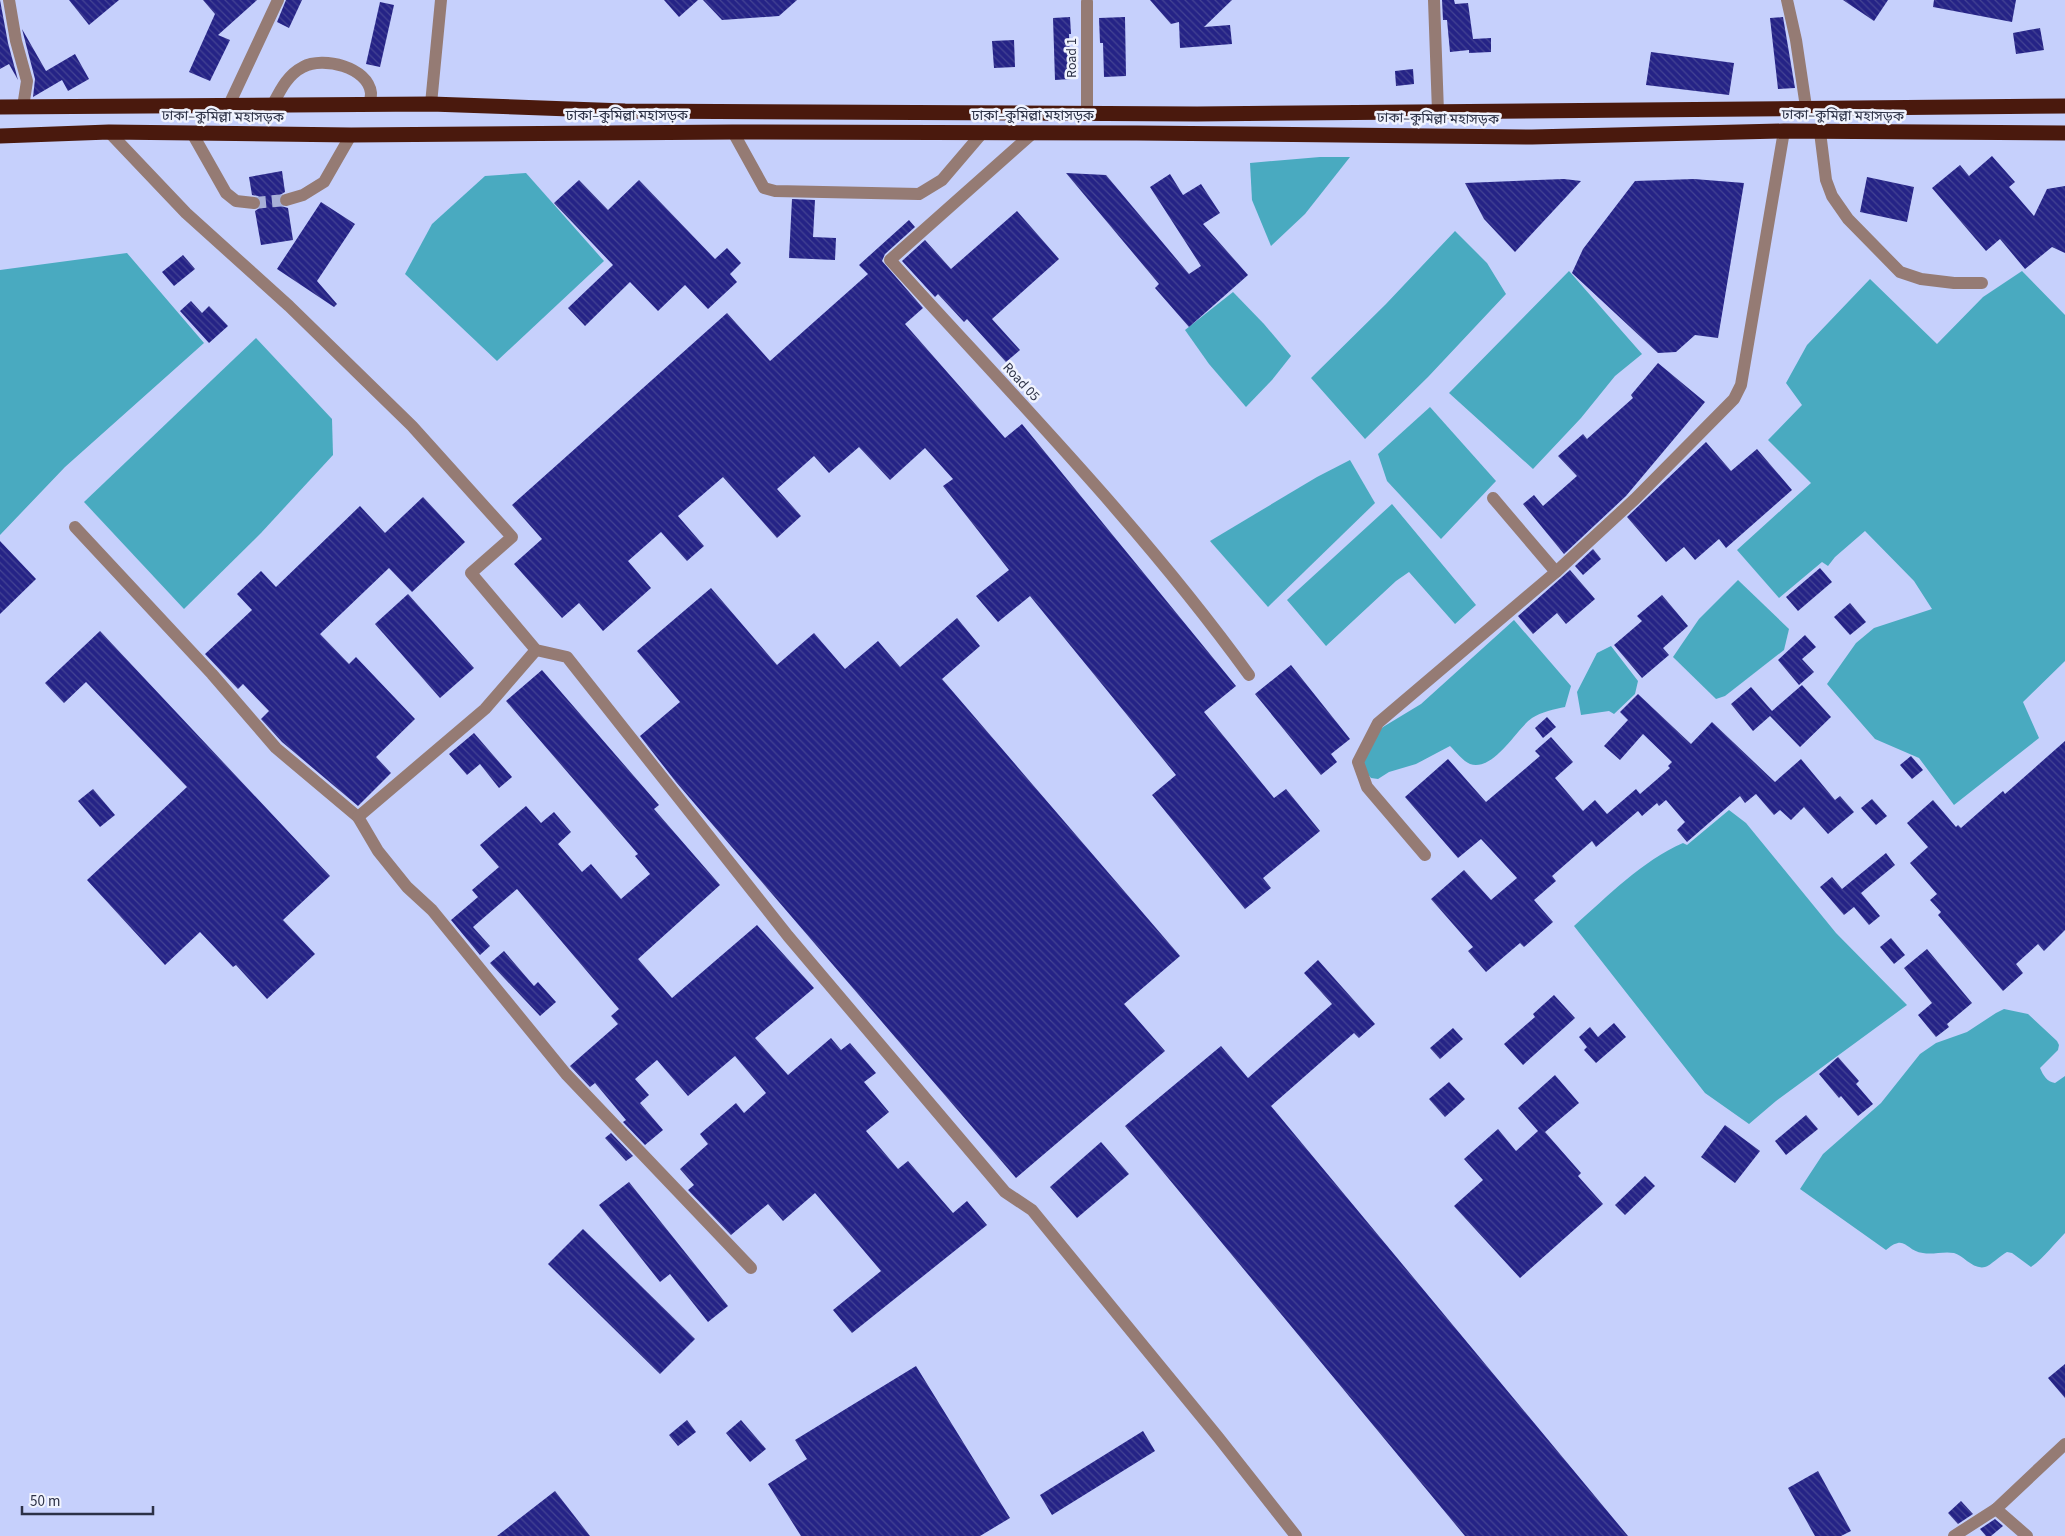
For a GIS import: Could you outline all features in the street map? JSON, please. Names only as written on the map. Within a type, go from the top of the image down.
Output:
[{"type":"highway","name":"ঢাকা–কুমিল্লা মহাসড়ক","points":[[0,106],[228,107],[431,104],[625,111],[1197,114],[2065,106]]},
{"type":"highway","name":"ঢাকা–কুমিল্লা মহাসড়ক","points":[[0,136],[109,132],[351,135],[1033,132],[1532,137],[1784,131],[2065,133]]},
{"type":"street","points":[[9,0],[16,41],[26,81],[23,107]]},
{"type":"street","points":[[228,107],[278,0]]},
{"type":"street","points":[[431,104],[441,0]]},
{"type":"street","points":[[1434,0],[1438,112]]},
{"type":"street","points":[[1787,0],[1806,108]]},
{"type":"street","name":"Road 1","points":[[1085,1],[1087,113]]},
{"type":"street","points":[[272,106],[283,85],[293,73],[304,66],[317,62],[352,69],[362,78],[371,92],[370,105]]},
{"type":"street","points":[[1194,133],[1197,114]]},
{"type":"street","points":[[1425,855],[1367,787],[1358,762],[1378,723],[1556,572],[1635,499],[1734,399],[1741,385],[1784,131]]},
{"type":"street","points":[[109,132],[186,212],[288,306],[412,426],[512,537],[471,573],[536,650],[567,657],[788,936],[1005,1192],[1032,1210],[1212,1429],[1296,1536]]},
{"type":"street","points":[[733,132],[764,188],[775,191],[919,194],[942,180],[983,132]]},
{"type":"street","name":"Road 05","points":[[1033,132],[890,260],[1106,496],[1216,629],[1249,675]]},
{"type":"street","points":[[1820,132],[1826,180],[1832,196],[1848,219],[1900,272],[1921,279],[1954,283],[1982,283]]},
{"type":"street","points":[[192,133],[226,193],[236,201],[254,204]]},
{"type":"street","points":[[286,200],[303,195],[324,182],[351,135]]},
{"type":"street","points":[[1493,498],[1556,572]]},
{"type":"street","points":[[76,526],[212,674],[276,748],[358,817],[378,851],[401,880],[432,910],[566,1074],[751,1268]]},
{"type":"street","points":[[358,817],[484,709],[536,650]]},
{"type":"street","points":[[1954,1536],[1996,1509],[2065,1444]]},
{"type":"street","points":[[1996,1509],[2027,1536]]},
{"type":"shaded area","points":[[1320,157],[1350,157],[1305,214],[1271,246],[1252,200],[1250,163]]},
{"type":"shaded area","points":[[526,173],[604,261],[497,361],[405,274],[432,224],[485,176]]},
{"type":"shaded area","points":[[1455,231],[1487,263],[1506,294],[1428,377],[1365,439],[1311,378],[1386,304]]},
{"type":"shaded area","points":[[127,253],[204,343],[65,467],[0,535],[0,270]]},
{"type":"shaded area","points":[[1569,271],[1642,354],[1615,376],[1581,418],[1533,469],[1449,393]]},
{"type":"shaded area","points":[[2022,271],[2065,315],[2065,661],[2023,702],[2039,738],[1954,805],[1919,758],[1875,739],[1827,684],[1856,643],[1874,628],[1932,609],[1914,581],[1865,531],[1835,557],[1828,566],[1822,562],[1779,598],[1737,550],[1811,483],[1768,440],[1802,405],[1786,383],[1807,345],[1870,279],[1937,344],[1983,297]]},
{"type":"shaded area","points":[[1233,292],[1291,356],[1272,380],[1246,407],[1209,364],[1185,330]]},
{"type":"shaded area","points":[[256,338],[332,419],[333,455],[261,533],[184,609],[84,502]]},
{"type":"shaded area","points":[[1430,407],[1496,481],[1441,539],[1387,481],[1378,454]]},
{"type":"shaded area","points":[[1350,460],[1375,503],[1268,607],[1210,541],[1317,477]]},
{"type":"shaded area","points":[[1392,504],[1476,605],[1455,624],[1409,572],[1396,581],[1326,646],[1287,600]]},
{"type":"shaded area","points":[[1738,580],[1789,629],[1784,650],[1725,696],[1716,699],[1673,657],[1699,619]]},
{"type":"shaded area","points":[[1514,620],[1571,686],[1565,707],[1544,712],[1532,718],[1488,762],[1479,765],[1470,764],[1450,746],[1416,764],[1389,772],[1378,779],[1371,778],[1364,770],[1362,751],[1383,727],[1421,704]]},
{"type":"shaded area","points":[[1611,646],[1638,681],[1635,694],[1614,714],[1609,711],[1581,715],[1577,692],[1597,653]]},
{"type":"shaded area","points":[[1729,810],[1746,823],[1836,933],[1907,1005],[1776,1101],[1749,1124],[1705,1093],[1574,926],[1639,869],[1683,843],[1687,845]]},
{"type":"shaded area","points":[[2004,1009],[2028,1014],[2057,1041],[2059,1045],[2058,1050],[2040,1068],[2046,1078],[2055,1083],[2065,1076],[2065,1233],[2031,1267],[2012,1253],[2007,1252],[1987,1266],[1981,1267],[1954,1253],[1931,1254],[1917,1252],[1902,1243],[1893,1245],[1886,1250],[1800,1189],[1823,1154],[1881,1103],[1920,1054],[1936,1043],[1967,1032]]},
{"type":"building","points":[[0,0],[8,43],[18,80],[9,64],[0,69]]},
{"type":"building","points":[[69,0],[119,0],[89,25]]},
{"type":"building","points":[[203,0],[257,0],[218,35],[230,40],[210,81],[189,72],[215,14]]},
{"type":"building","points":[[286,0],[302,0],[289,28],[277,22]]},
{"type":"building","points":[[664,0],[698,0],[679,17]]},
{"type":"building","points":[[703,0],[797,0],[779,16],[722,20]]},
{"type":"building","points":[[1150,0],[1232,0],[1204,27],[1230,25],[1232,44],[1180,48],[1179,22],[1171,24]]},
{"type":"building","points":[[1442,0],[1454,0],[1455,4],[1468,3],[1473,39],[1491,38],[1491,52],[1469,53],[1469,50],[1450,52],[1447,20],[1443,20]]},
{"type":"building","points":[[1843,0],[1888,0],[1874,21]]},
{"type":"building","points":[[1934,0],[2016,0],[2012,22],[1933,7]]},
{"type":"building","points":[[380,2],[394,5],[380,67],[366,64]]},
{"type":"building","points":[[1070,17],[1071,79],[1055,80],[1053,18]]},
{"type":"building","points":[[1125,17],[1126,76],[1104,77],[1103,43],[1100,43],[1099,18]]},
{"type":"building","points":[[1783,17],[1795,88],[1778,89],[1770,18]]},
{"type":"building","points":[[2040,28],[2044,50],[2016,54],[2013,33]]},
{"type":"building","points":[[22,29],[46,71],[75,54],[89,79],[68,91],[62,80],[33,97],[35,79]]},
{"type":"building","points":[[1014,40],[1015,67],[994,68],[992,41]]},
{"type":"building","points":[[1651,52],[1734,63],[1729,95],[1646,85]]},
{"type":"building","points":[[1413,69],[1414,84],[1396,86],[1395,71]]},
{"type":"building","points":[[1992,156],[2015,182],[2009,187],[2034,216],[2047,189],[2065,186],[2065,253],[2052,247],[2025,269],[2000,239],[1986,251],[1932,188],[1960,165],[1969,176]]},
{"type":"building","points":[[282,171],[285,192],[280,195],[278,202],[281,206],[288,208],[293,240],[261,245],[255,211],[261,207],[262,200],[258,196],[252,195],[249,177]]},
{"type":"building","points":[[1066,173],[1106,175],[1189,274],[1201,266],[1150,187],[1170,174],[1183,195],[1201,184],[1220,213],[1203,224],[1248,275],[1189,327],[1155,288],[1159,284]]},
{"type":"building","points":[[1867,177],[1914,187],[1907,222],[1860,212]]},
{"type":"building","points":[[1564,179],[1581,181],[1515,252],[1484,219],[1465,183]]},
{"type":"building","points":[[1694,179],[1744,183],[1718,338],[1695,335],[1676,352],[1658,353],[1572,273],[1583,249],[1635,181]]},
{"type":"building","points":[[579,180],[608,210],[639,180],[715,259],[727,248],[741,263],[730,274],[737,282],[708,309],[685,285],[658,311],[630,282],[585,326],[568,308],[613,265],[554,203]]},
{"type":"building","points":[[792,199],[815,200],[813,237],[836,238],[835,260],[789,258]]},
{"type":"building","points":[[321,202],[355,224],[317,281],[337,304],[334,307],[277,269]]},
{"type":"building","points":[[1017,211],[1059,259],[992,319],[1020,350],[1006,362],[967,319],[964,322],[938,294],[935,297],[902,261],[925,240],[951,269]]},
{"type":"building","points":[[909,220],[915,227],[885,254],[882,261],[923,308],[905,324],[1005,438],[1022,424],[1236,686],[1204,712],[1274,798],[1286,789],[1320,831],[1263,878],[1271,888],[1245,909],[1152,795],[1176,775],[1030,596],[998,622],[976,596],[1009,570],[943,486],[953,479],[925,448],[890,480],[859,447],[829,473],[814,456],[777,489],[801,516],[777,538],[723,477],[678,516],[704,546],[687,561],[661,532],[628,561],[651,588],[603,631],[579,603],[562,618],[514,564],[542,539],[512,505],[727,313],[770,361],[868,274],[859,265]]},
{"type":"building","points":[[183,255],[195,269],[174,286],[162,272]]},
{"type":"building","points":[[191,301],[202,313],[209,306],[228,326],[209,343],[180,311]]},
{"type":"building","points":[[1658,363],[1705,402],[1626,496],[1564,554],[1523,504],[1534,495],[1543,506],[1577,476],[1558,456],[1583,434],[1587,439],[1633,398],[1631,395]]},
{"type":"building","points":[[1706,442],[1731,471],[1757,449],[1792,490],[1726,548],[1719,539],[1695,560],[1684,547],[1666,562],[1627,517]]},
{"type":"building","points":[[423,497],[465,542],[412,592],[389,568],[320,634],[349,664],[356,657],[415,719],[376,757],[391,773],[358,806],[282,742],[261,719],[269,711],[243,684],[238,689],[205,654],[252,610],[237,594],[261,571],[276,587],[360,506],[385,533]]},
{"type":"building","points":[[0,541],[36,579],[0,614]]},
{"type":"building","points":[[1593,549],[1601,559],[1583,575],[1575,566]]},
{"type":"building","points":[[1820,568],[1832,582],[1798,611],[1786,597]]},
{"type":"building","points":[[1570,570],[1595,599],[1566,624],[1557,613],[1533,634],[1518,616]]},
{"type":"building","points":[[711,588],[777,665],[814,633],[845,669],[878,641],[900,667],[957,618],[980,646],[942,679],[1180,956],[1124,1004],[1165,1051],[1016,1178],[676,782],[640,736],[680,702],[637,651]]},
{"type":"building","points":[[408,594],[474,668],[440,698],[375,624]]},
{"type":"building","points":[[1662,595],[1688,626],[1663,648],[1669,655],[1642,678],[1614,645],[1642,621],[1637,616]]},
{"type":"building","points":[[1850,603],[1866,622],[1850,635],[1834,617]]},
{"type":"building","points":[[100,631],[330,876],[283,920],[315,954],[267,999],[236,965],[233,967],[200,932],[165,965],[87,880],[187,787],[86,682],[64,703],[45,683]]},
{"type":"building","points":[[1805,635],[1816,647],[1802,659],[1814,672],[1799,685],[1778,660]]},
{"type":"building","points":[[1291,665],[1350,739],[1331,754],[1337,762],[1321,775],[1255,694]]},
{"type":"building","points":[[542,670],[659,805],[654,809],[720,885],[638,959],[672,998],[757,925],[814,988],[755,1038],[788,1075],[831,1038],[841,1050],[850,1043],[876,1073],[864,1082],[889,1112],[866,1131],[898,1169],[908,1161],[953,1213],[967,1201],[987,1225],[852,1333],[833,1310],[881,1271],[815,1193],[783,1221],[768,1204],[731,1235],[688,1190],[694,1185],[680,1169],[708,1144],[700,1134],[736,1103],[744,1113],[766,1093],[735,1056],[688,1096],[657,1060],[635,1079],[649,1095],[640,1103],[663,1130],[645,1145],[623,1122],[626,1120],[595,1083],[590,1087],[570,1066],[618,1024],[611,1016],[619,1009],[517,889],[473,927],[490,946],[480,955],[451,920],[478,897],[472,890],[499,867],[480,845],[526,806],[541,823],[554,812],[571,832],[558,844],[582,872],[591,864],[621,899],[650,874],[635,856],[638,854],[506,701]]},
{"type":"building","points":[[1802,685],[1831,717],[1800,747],[1770,716],[1753,731],[1731,704],[1751,687],[1772,711]]},
{"type":"building","points":[[1638,694],[1691,744],[1712,722],[1775,782],[1801,759],[1835,800],[1840,796],[1854,812],[1828,834],[1804,807],[1791,820],[1780,810],[1774,815],[1756,794],[1745,803],[1740,796],[1687,842],[1677,830],[1685,822],[1666,800],[1659,806],[1657,803],[1642,816],[1638,811],[1596,847],[1592,841],[1552,876],[1556,881],[1534,900],[1553,922],[1524,947],[1520,943],[1486,972],[1468,951],[1473,947],[1431,899],[1464,870],[1491,900],[1517,878],[1481,839],[1458,858],[1405,797],[1448,759],[1486,802],[1540,756],[1535,751],[1551,737],[1573,762],[1555,778],[1583,811],[1595,800],[1607,814],[1636,789],[1640,794],[1670,768],[1668,766],[1672,762],[1643,734],[1620,760],[1604,746],[1628,720],[1620,712]]},
{"type":"building","points":[[1547,717],[1556,727],[1543,738],[1535,728]]},
{"type":"building","points":[[474,733],[512,777],[499,788],[480,764],[467,775],[449,754]]},
{"type":"building","points":[[2065,741],[2065,930],[2044,951],[2038,944],[2016,964],[2023,973],[2003,991],[1938,915],[1941,912],[1930,900],[1937,894],[1910,863],[1928,847],[1907,823],[1933,800],[1956,827],[1958,825],[1961,828],[2003,791],[2005,794]]},
{"type":"building","points":[[1911,756],[1923,770],[1912,779],[1900,765]]},
{"type":"building","points":[[93,789],[115,815],[100,827],[78,801]]},
{"type":"building","points":[[1872,799],[1887,816],[1876,825],[1861,808]]},
{"type":"building","points":[[1886,853],[1895,865],[1861,893],[1880,916],[1869,925],[1854,907],[1844,915],[1820,887],[1832,877],[1842,889]]},
{"type":"building","points":[[1891,938],[1905,955],[1894,964],[1880,947]]},
{"type":"building","points":[[1927,949],[1972,1003],[1947,1024],[1949,1027],[1936,1037],[1918,1015],[1932,1003],[1904,968]]},
{"type":"building","points":[[504,951],[534,986],[538,982],[556,1002],[540,1016],[490,963]]},
{"type":"building","points":[[1318,960],[1375,1024],[1359,1038],[1354,1033],[1271,1106],[1628,1536],[1465,1536],[1125,1126],[1221,1046],[1248,1078],[1332,1004],[1304,973]]},
{"type":"building","points":[[1554,995],[1575,1018],[1523,1065],[1504,1044],[1535,1017],[1533,1014]]},
{"type":"building","points":[[1614,1023],[1626,1037],[1596,1063],[1584,1050],[1587,1047],[1579,1037],[1590,1027],[1598,1037]]},
{"type":"building","points":[[1453,1028],[1463,1039],[1440,1059],[1430,1048]]},
{"type":"building","points":[[1838,1057],[1859,1081],[1856,1084],[1873,1104],[1858,1116],[1841,1096],[1839,1098],[1819,1074]]},
{"type":"building","points":[[1555,1075],[1579,1103],[1545,1132],[1581,1173],[1578,1176],[1603,1204],[1520,1278],[1454,1206],[1483,1180],[1464,1159],[1498,1129],[1516,1151],[1538,1131],[1518,1108]]},
{"type":"building","points":[[1449,1082],[1465,1099],[1445,1117],[1429,1099]]},
{"type":"building","points":[[1806,1115],[1818,1129],[1786,1155],[1775,1141]]},
{"type":"building","points":[[1725,1125],[1760,1151],[1735,1183],[1701,1157]]},
{"type":"building","points":[[611,1133],[633,1156],[626,1161],[605,1138]]},
{"type":"building","points":[[1101,1142],[1129,1174],[1077,1218],[1050,1187]]},
{"type":"building","points":[[1645,1176],[1655,1186],[1625,1215],[1615,1205]]},
{"type":"building","points":[[629,1182],[728,1306],[708,1322],[670,1274],[660,1282],[599,1205]]},
{"type":"building","points":[[583,1229],[695,1339],[660,1374],[548,1264]]},
{"type":"building","points":[[2065,1364],[2065,1398],[2048,1378]]},
{"type":"building","points":[[916,1366],[1010,1518],[980,1536],[801,1536],[768,1484],[807,1459],[795,1440]]},
{"type":"building","points":[[687,1420],[696,1432],[678,1446],[669,1435]]},
{"type":"building","points":[[741,1420],[766,1449],[750,1462],[726,1433]]},
{"type":"building","points":[[1143,1431],[1155,1451],[1052,1515],[1040,1495]]},
{"type":"building","points":[[1818,1471],[1851,1531],[1841,1536],[1815,1536],[1788,1488]]},
{"type":"building","points":[[555,1491],[590,1536],[497,1536]]},
{"type":"building","points":[[1961,1501],[1973,1514],[1958,1524],[1948,1513]]},
{"type":"building","points":[[1995,1519],[2003,1526],[1991,1536],[1986,1536],[1980,1529]]},
{"type":"tunnel","points":[[254,203],[286,200]]}]
